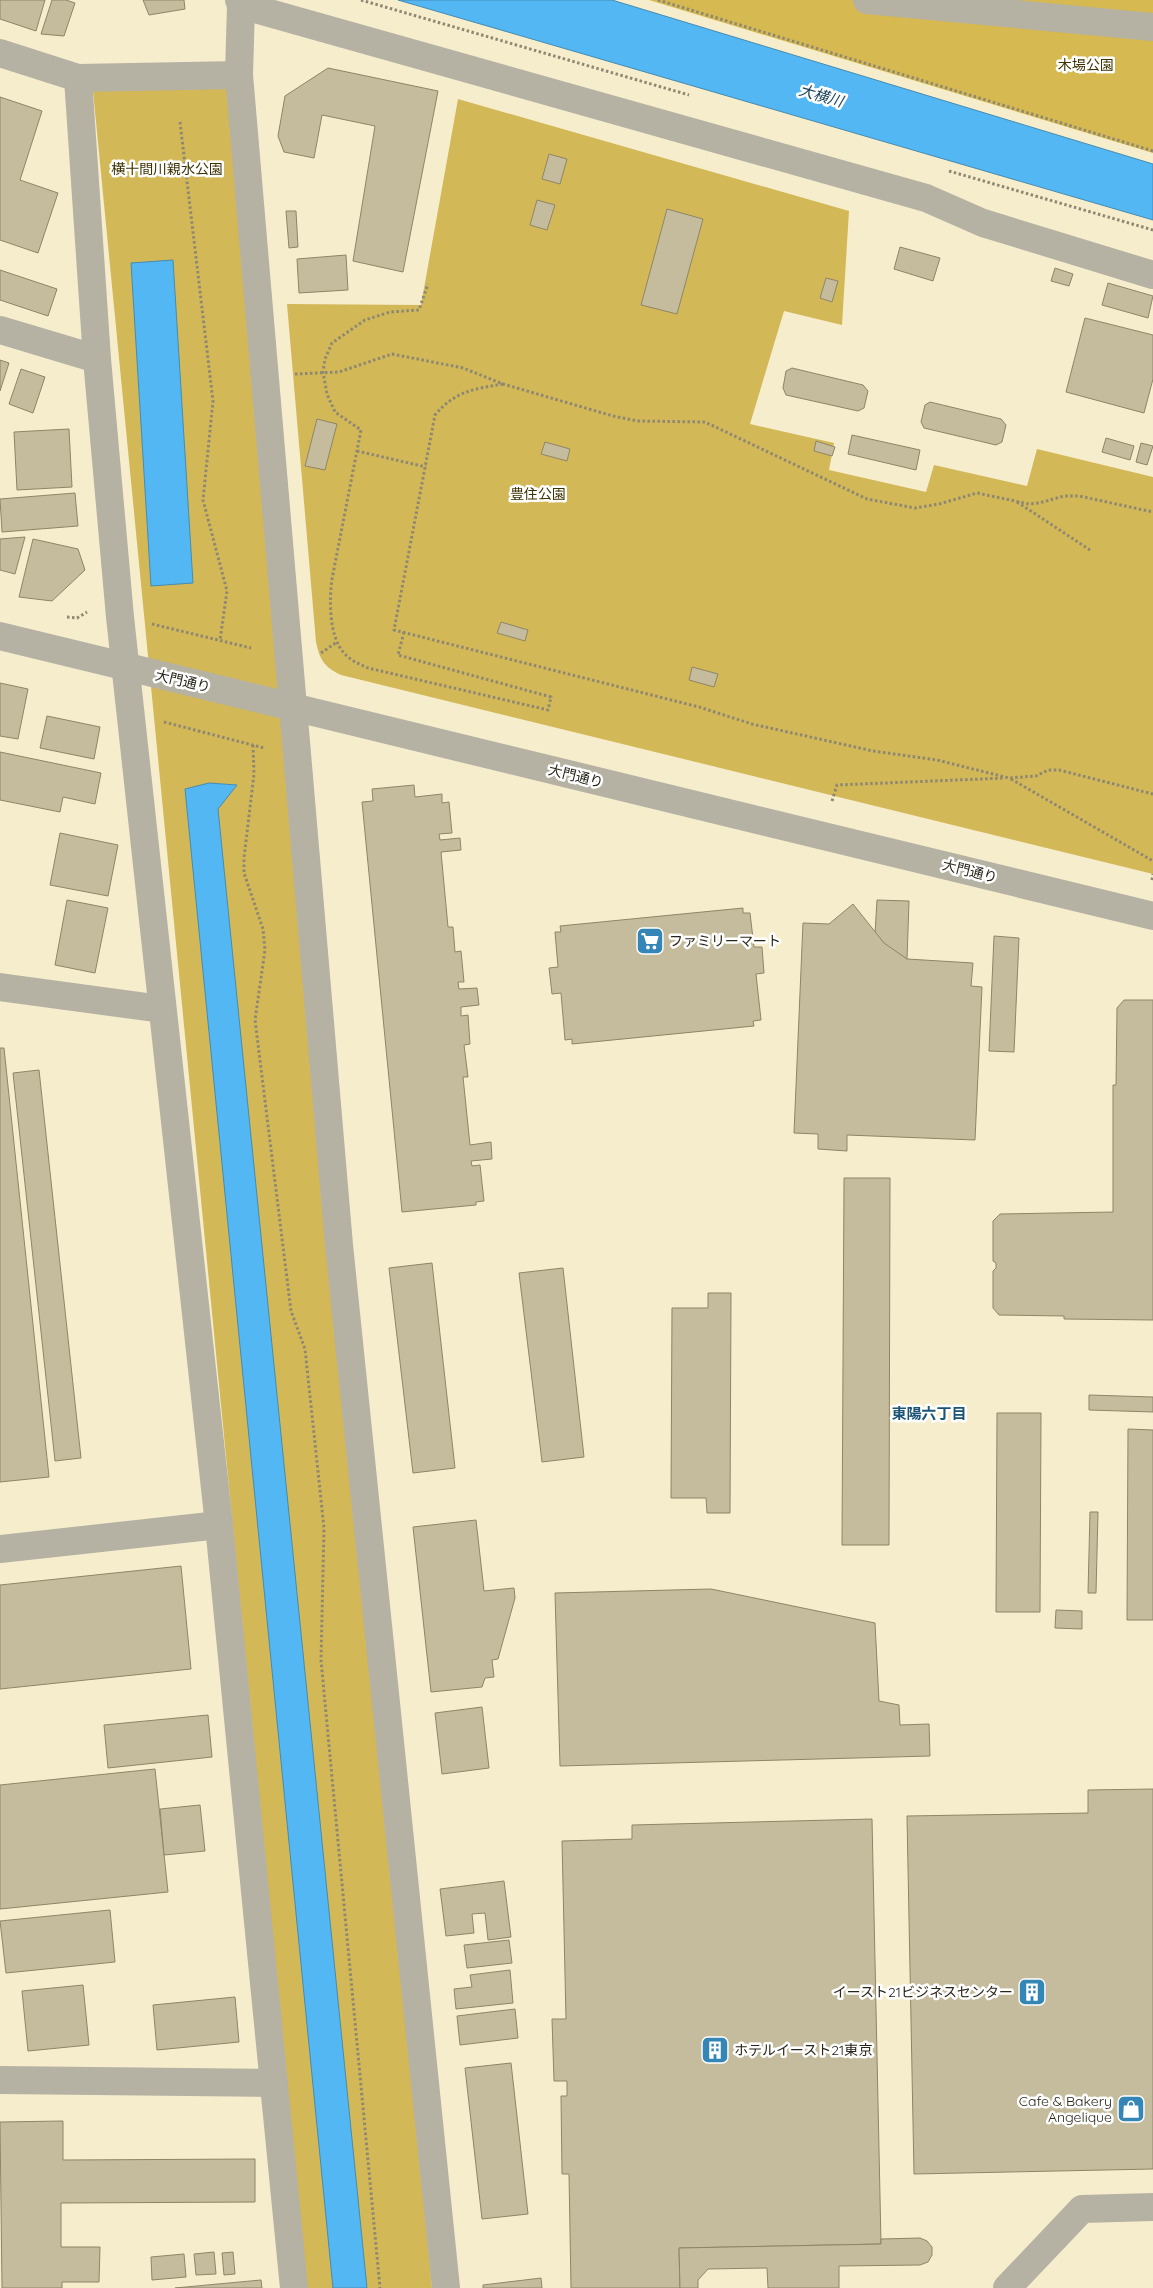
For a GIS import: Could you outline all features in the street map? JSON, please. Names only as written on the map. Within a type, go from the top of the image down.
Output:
[{"type":"street","points":[[867,0],[1153,27]]},
{"type":"street","points":[[446,2288],[339,1245],[280,704],[228,75],[240,3],[926,198],[984,223],[1153,275]]},
{"type":"street","points":[[0,53],[91,78],[228,75]]},
{"type":"street","points":[[91,78],[97,358],[135,670],[162,1009],[219,1525],[294,2288]]},
{"type":"street","points":[[0,330],[97,358]]},
{"type":"street","name":"大門通り","points":[[0,636],[1153,916]]},
{"type":"street","points":[[0,987],[162,1009]]},
{"type":"street","points":[[0,1549],[219,1525]]},
{"type":"street","points":[[0,2080],[274,2083]]},
{"type":"street","points":[[1007,2288],[1082,2209],[1153,2207]]},
{"type":"path","points":[[658,0],[1153,151]]},
{"type":"path","points":[[180,122],[212,401],[203,500],[227,591],[220,640]]},
{"type":"path","points":[[404,632],[398,655],[551,697],[548,710],[368,668],[352,660],[343,652],[337,642],[332,613],[331,585],[361,430],[334,412],[327,394],[323,372],[325,359],[332,343],[366,320],[390,312],[419,310],[428,284]]},
{"type":"path","points":[[287,375],[339,372],[392,354],[464,368],[503,384],[613,416],[637,421],[705,422],[867,499],[914,508],[939,504],[977,493],[1016,501],[1039,503],[1064,496],[1079,496],[1153,512]]},
{"type":"path","points":[[503,384],[468,391],[446,402],[436,415],[394,630],[699,707],[752,724],[873,751],[937,760],[1009,778],[1153,861]]},
{"type":"path","points":[[357,451],[426,467]]},
{"type":"path","points":[[1016,501],[1090,550]]},
{"type":"path","points":[[61,617],[77,618],[87,612],[89,607]]},
{"type":"path","points":[[143,622],[251,648]]},
{"type":"path","points":[[318,654],[337,642]]},
{"type":"path","points":[[163,722],[265,748]]},
{"type":"path","points":[[253,746],[254,774],[244,858],[244,873],[263,929],[264,950],[255,1020],[292,1311],[305,1349],[324,1528],[321,1660],[380,2288]]},
{"type":"path","points":[[832,801],[837,785],[1009,778],[1036,776],[1048,770],[1059,770],[1153,794]]},
{"type":"path","points":[[1152,880],[1153,874]]},
{"type":"green space","name":"木場公園","points":[[649,0],[1153,0],[1153,153]]},
{"type":"green space","name":"横十間川親水公園","points":[[227,88],[432,2288],[307,2288],[93,91]]},
{"type":"green space","name":"豊住公園","points":[[458,99],[849,211],[842,325],[784,311],[750,424],[834,443],[829,470],[926,492],[934,465],[1027,486],[1037,449],[1153,477],[1153,874],[341,675],[327,666],[319,654],[316,642],[287,304],[421,305]]},
{"type":"water","name":"大横川","points":[[398,0],[612,0],[1153,164],[1153,220]]},
{"type":"water","points":[[173,260],[193,583],[151,586],[131,263]]},
{"type":"water","points":[[209,783],[237,785],[218,809],[367,2288],[333,2288],[185,789]]},
{"type":"building","points":[[0,0],[45,0],[36,31],[0,19]]},
{"type":"building","points":[[52,0],[66,0],[75,3],[64,36],[41,34]]},
{"type":"building","points":[[143,0],[184,0],[185,9],[149,15]]},
{"type":"building","points":[[328,68],[438,91],[403,272],[353,261],[375,126],[322,115],[314,158],[284,152],[278,136],[285,96]]},
{"type":"building","points":[[0,97],[42,111],[20,180],[58,193],[38,253],[0,240]]},
{"type":"building","points":[[549,154],[567,159],[560,184],[542,179]]},
{"type":"building","points":[[537,200],[555,205],[547,230],[530,225]]},
{"type":"building","points":[[667,209],[703,219],[677,314],[641,305]]},
{"type":"building","points":[[286,211],[296,211],[298,247],[289,248]]},
{"type":"building","points":[[900,247],[940,258],[933,281],[894,269]]},
{"type":"building","points":[[346,255],[348,290],[299,293],[297,259]]},
{"type":"building","points":[[1055,268],[1073,274],[1069,286],[1051,281]]},
{"type":"building","points":[[0,270],[57,289],[48,316],[0,300]]},
{"type":"building","points":[[826,278],[838,281],[832,302],[820,298]]},
{"type":"building","points":[[1108,283],[1153,296],[1148,318],[1102,305]]},
{"type":"building","points":[[1085,318],[1153,335],[1153,379],[1144,413],[1066,392]]},
{"type":"building","points":[[0,360],[9,363],[0,391]]},
{"type":"building","points":[[792,368],[863,385],[868,391],[864,408],[858,411],[786,395],[783,388],[786,371]]},
{"type":"building","points":[[21,369],[45,377],[33,413],[9,404]]},
{"type":"building","points":[[930,402],[1001,419],[1006,425],[1002,442],[996,445],[924,428],[921,422],[925,405]]},
{"type":"building","points":[[317,419],[337,424],[325,470],[305,466]]},
{"type":"building","points":[[69,429],[72,487],[17,490],[14,432]]},
{"type":"building","points":[[852,435],[920,450],[916,470],[848,454]]},
{"type":"building","points":[[1106,438],[1134,446],[1130,460],[1102,452]]},
{"type":"building","points":[[816,441],[835,447],[832,456],[814,451]]},
{"type":"building","points":[[545,442],[570,449],[567,461],[541,454]]},
{"type":"building","points":[[1141,443],[1153,446],[1147,465],[1136,462]]},
{"type":"building","points":[[75,493],[78,526],[2,532],[0,499]]},
{"type":"building","points":[[25,537],[15,574],[0,570],[0,539]]},
{"type":"building","points":[[33,539],[78,549],[85,570],[52,601],[19,597]]},
{"type":"building","points":[[501,622],[528,630],[525,641],[497,633]]},
{"type":"building","points":[[692,667],[718,674],[714,687],[689,680]]},
{"type":"building","points":[[0,683],[28,689],[18,739],[0,736]]},
{"type":"building","points":[[47,716],[100,727],[94,759],[40,748]]},
{"type":"building","points":[[0,752],[101,773],[95,804],[63,797],[60,812],[0,800]]},
{"type":"building","points":[[414,785],[415,797],[442,794],[442,803],[449,802],[452,833],[439,834],[440,840],[460,838],[461,850],[441,852],[448,927],[453,927],[455,952],[461,951],[464,982],[458,982],[459,989],[477,988],[479,1005],[461,1007],[461,1016],[468,1015],[470,1044],[464,1045],[468,1077],[463,1077],[470,1145],[491,1142],[492,1159],[471,1161],[472,1166],[480,1165],[484,1201],[476,1202],[476,1205],[402,1212],[362,802],[373,801],[372,789]]},
{"type":"building","points":[[60,833],[118,845],[108,896],[50,885]]},
{"type":"building","points":[[67,900],[108,908],[95,973],[55,965]]},
{"type":"building","points":[[877,900],[909,901],[907,959],[891,950],[875,934]]},
{"type":"building","points":[[853,904],[884,943],[907,959],[973,963],[971,986],[982,987],[975,1140],[847,1135],[847,1151],[818,1149],[818,1134],[794,1133],[803,923],[829,924]]},
{"type":"building","points":[[743,908],[743,913],[750,913],[754,947],[762,947],[764,973],[756,974],[761,1020],[753,1021],[754,1026],[572,1044],[572,1039],[565,1040],[561,993],[552,994],[549,968],[558,967],[555,932],[561,932],[560,926]]},
{"type":"building","points":[[994,936],[1019,938],[1014,1052],[989,1051]]},
{"type":"building","points":[[1124,1000],[1153,1000],[1153,1320],[1064,1319],[1064,1316],[999,1315],[993,1308],[993,1271],[996,1268],[996,1263],[993,1261],[993,1221],[1000,1214],[1113,1212],[1113,1085],[1116,1085],[1117,1008]]},
{"type":"building","points":[[0,1048],[4,1048],[49,1477],[0,1482]]},
{"type":"building","points":[[39,1070],[81,1458],[55,1461],[13,1073]]},
{"type":"building","points":[[844,1178],[890,1178],[889,1545],[842,1545]]},
{"type":"building","points":[[432,1263],[455,1468],[413,1473],[389,1268]]},
{"type":"building","points":[[563,1268],[584,1457],[542,1462],[519,1273]]},
{"type":"building","points":[[708,1293],[731,1293],[730,1513],[707,1513],[706,1498],[671,1498],[672,1308],[708,1308]]},
{"type":"building","points":[[1089,1395],[1153,1397],[1153,1412],[1089,1410]]},
{"type":"building","points":[[997,1413],[1041,1413],[1040,1612],[996,1612]]},
{"type":"building","points":[[1128,1429],[1153,1430],[1153,1620],[1127,1620]]},
{"type":"building","points":[[1090,1512],[1098,1512],[1096,1593],[1088,1593]]},
{"type":"building","points":[[476,1520],[484,1591],[514,1588],[515,1598],[498,1659],[492,1660],[494,1677],[485,1678],[482,1687],[431,1692],[413,1527]]},
{"type":"building","points":[[181,1566],[191,1669],[0,1689],[0,1585]]},
{"type":"building","points":[[711,1589],[875,1623],[879,1701],[899,1705],[900,1725],[929,1724],[930,1756],[560,1766],[555,1593]]},
{"type":"building","points":[[1056,1610],[1082,1611],[1082,1629],[1055,1628]]},
{"type":"building","points":[[482,1707],[489,1768],[442,1774],[435,1713]]},
{"type":"building","points":[[208,1715],[212,1757],[108,1768],[104,1725]]},
{"type":"building","points":[[155,1769],[168,1892],[0,1909],[0,1785]]},
{"type":"building","name":"イースト21ビジネスセンター","points":[[1153,1789],[1153,2169],[914,2174],[907,1816],[1088,1813],[1088,1790]]},
{"type":"building","points":[[200,1805],[205,1851],[164,1855],[160,1809]]},
{"type":"building","name":"ホテルイースト21東京","points":[[872,1819],[881,2244],[679,2248],[680,2288],[571,2288],[569,2174],[562,2174],[561,2096],[567,2096],[567,2081],[554,2081],[552,2019],[566,2019],[562,1841],[632,1839],[632,1825]]},
{"type":"building","points":[[504,1881],[511,1937],[488,1940],[485,1913],[472,1914],[474,1933],[446,1936],[440,1889]]},
{"type":"building","points":[[110,1910],[115,1962],[6,1973],[0,1921]]},
{"type":"building","points":[[509,1940],[512,1963],[467,1968],[464,1945]]},
{"type":"building","points":[[510,1970],[513,2003],[456,2009],[454,1989],[472,1987],[470,1975]]},
{"type":"building","points":[[83,1985],[89,2045],[28,2051],[22,1991]]},
{"type":"building","points":[[235,1997],[239,2042],[157,2050],[153,2005]]},
{"type":"building","points":[[515,2009],[518,2038],[460,2045],[457,2016]]},
{"type":"building","points":[[511,2063],[528,2214],[482,2219],[465,2068]]},
{"type":"building","points":[[63,2121],[63,2160],[255,2159],[255,2202],[61,2203],[61,2247],[100,2247],[99,2282],[62,2282],[62,2288],[2,2288],[0,2122]]},
{"type":"building","points":[[920,2238],[927,2241],[932,2247],[932,2255],[928,2262],[920,2265],[839,2266],[839,2288],[768,2288],[767,2268],[708,2269],[698,2280],[698,2288],[680,2288],[679,2248],[881,2244],[881,2239]]},
{"type":"building","points":[[214,2252],[216,2274],[196,2275],[194,2254]]},
{"type":"building","points":[[233,2252],[235,2274],[224,2275],[222,2253]]},
{"type":"building","points":[[184,2254],[186,2277],[152,2280],[151,2257]]},
{"type":"building","points":[[541,2278],[542,2288],[483,2288],[483,2285]]},
{"type":"building","points":[[261,2280],[262,2288],[175,2288]]},
{"type":"place","name":"ファミリーマート","points":[[650,941]]},
{"type":"place","name":"イースト21ビジネスセンター","points":[[1032,1992]]},
{"type":"place","name":"ホテルイースト21東京","points":[[715,2050]]},
{"type":"place","name":"Cafe & Bakery Angelique","points":[[1131,2109]]},
{"type":"district","name":"東陽六丁目","points":[[929,1414]]}]
